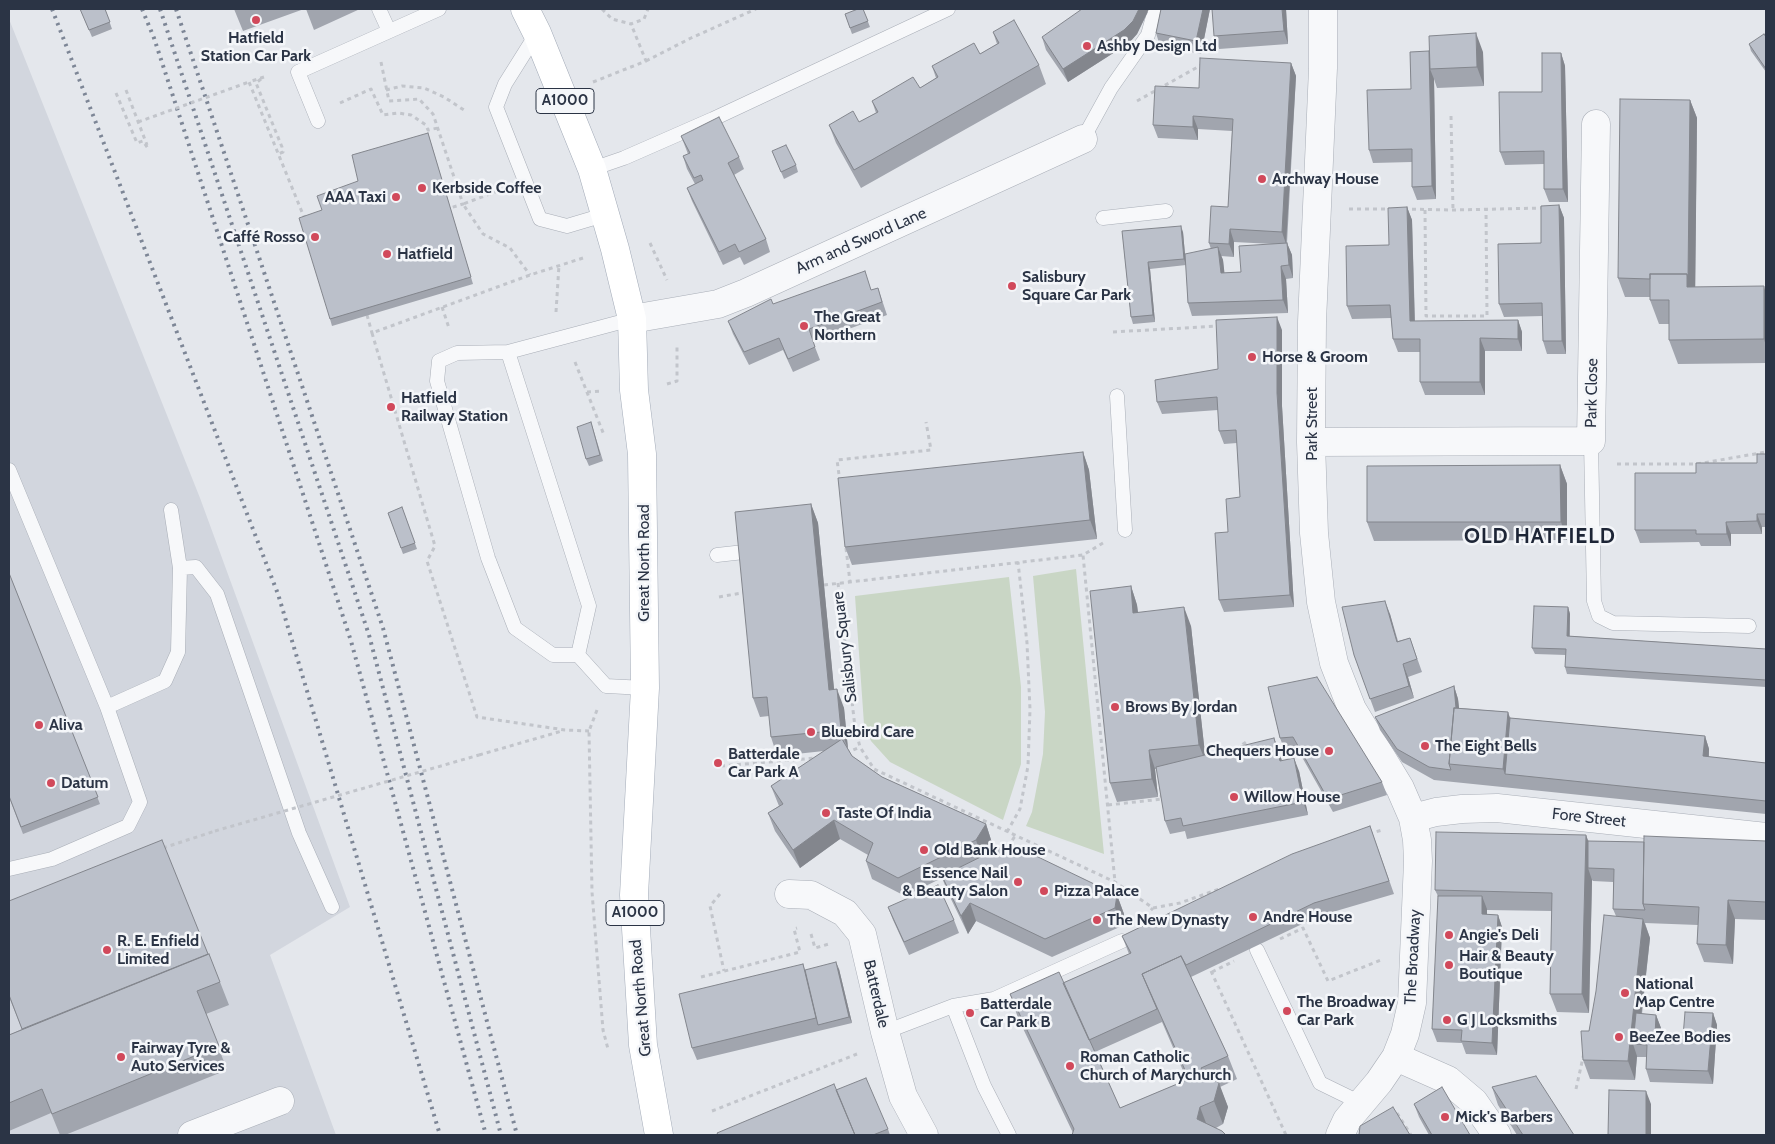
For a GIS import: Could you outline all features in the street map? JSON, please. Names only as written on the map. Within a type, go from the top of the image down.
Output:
[{"type":"main road","name":"Great North Road","points":[[525,9],[537,33],[592,169],[615,249],[632,319],[634,390],[642,454],[645,688],[634,896],[643,1044],[659,1135]]},
{"type":"street","name":"Park Street","points":[[1323,9],[1323,68],[1312,322],[1311,442],[1314,533],[1321,602],[1334,663],[1352,708],[1400,788],[1413,818]]},
{"type":"street","name":"Park Close","points":[[1311,442],[1591,452],[1596,124]]},
{"type":"street","name":"Arm and Sword Lane","points":[[632,319],[718,304],[746,293],[1083,139]]},
{"type":"street","name":"Fore Street","points":[[1413,818],[1436,812],[1497,808],[1766,837]]},
{"type":"street","name":"The Broadway","points":[[1340,1135],[1347,1120],[1379,1082],[1396,1057],[1405,1034],[1412,1003],[1418,861],[1413,818]]},
{"type":"street","name":"Batterdale","points":[[789,894],[811,895],[845,913],[862,934],[886,1037],[903,1096],[924,1135]]},
{"type":"street","points":[[1396,1057],[1448,1080],[1474,1102],[1497,1135]]},
{"type":"street","points":[[192,1135],[280,1101]]},
{"type":"lane","points":[[379,9],[389,31]]},
{"type":"lane","points":[[317,118],[298,72],[439,9]]},
{"type":"lane","points":[[592,169],[624,158],[713,119],[948,9]]},
{"type":"lane","points":[[1083,139],[1111,88],[1148,35],[1155,9]]},
{"type":"lane","points":[[537,33],[505,84],[496,107],[540,219],[567,226],[604,215]]},
{"type":"lane","points":[[1103,218],[1166,211]]},
{"type":"lane","points":[[632,319],[508,352],[457,353],[439,361],[437,381],[488,558],[515,628],[553,655],[578,655],[606,686],[645,688]]},
{"type":"lane","points":[[508,352],[589,606],[578,655]]},
{"type":"lane","points":[[1117,396],[1125,530]]},
{"type":"lane","points":[[1591,452],[1594,601],[1599,616],[1613,623],[1749,626]]},
{"type":"lane","points":[[9,470],[107,707],[140,802],[128,826],[52,859],[9,869]]},
{"type":"lane","points":[[107,707],[165,682],[178,652],[180,568],[171,510]]},
{"type":"lane","points":[[717,555],[744,552]]},
{"type":"lane","points":[[180,568],[196,567],[217,594],[299,833],[332,907]]},
{"type":"lane","points":[[886,1037],[953,1006],[994,999],[1122,941]]},
{"type":"lane","points":[[1257,950],[1320,1082],[1360,1103]]},
{"type":"lane","points":[[953,1006],[984,1086],[1010,1135]]},
{"type":"path","points":[[602,9],[612,19],[631,24],[644,19],[648,9]]},
{"type":"path","points":[[593,82],[646,60],[756,9]]},
{"type":"path","points":[[631,24],[646,60]]},
{"type":"path","points":[[1130,106],[1146,94],[1208,61]]},
{"type":"path","points":[[383,66],[389,101],[419,99],[433,114],[463,204],[483,234],[510,248],[530,275]]},
{"type":"path","points":[[138,122],[264,77],[256,83],[282,147],[283,152],[278,154]]},
{"type":"path","points":[[249,82],[304,217],[311,215]]},
{"type":"path","points":[[386,90],[402,86],[424,88],[444,97],[466,112]]},
{"type":"path","points":[[317,118],[372,89],[383,115],[398,113],[411,115],[426,125],[428,130],[438,128]]},
{"type":"path","points":[[116,93],[137,143],[143,141],[149,150],[126,90]]},
{"type":"path","points":[[1451,116],[1453,210]]},
{"type":"path","points":[[450,208],[498,191]]},
{"type":"path","points":[[1316,208],[1453,210],[1594,206]]},
{"type":"path","points":[[1425,210],[1426,316],[1487,316],[1486,209]]},
{"type":"path","points":[[648,238],[670,287]]},
{"type":"path","points":[[372,333],[559,265],[556,311]]},
{"type":"path","points":[[367,315],[434,546],[427,561],[477,716],[565,730],[589,731]]},
{"type":"path","points":[[1113,332],[1226,326]]},
{"type":"path","points":[[677,381],[678,344]]},
{"type":"path","points":[[840,488],[838,460],[931,450],[926,422]]},
{"type":"path","points":[[1591,452],[1624,465],[1697,464],[1766,452]]},
{"type":"path","name":"Salisbury Square","points":[[824,585],[1083,555],[1125,530]]},
{"type":"path","points":[[846,544],[850,582]]},
{"type":"path","points":[[1083,555],[1115,882]]},
{"type":"path","points":[[1007,832],[1020,809],[1028,766],[1030,709],[1027,643],[1018,562]]},
{"type":"path","name":"Salisbury Square","points":[[838,583],[855,726],[860,748],[874,769],[1115,882],[1154,908],[1180,903],[1227,886]]},
{"type":"path","points":[[719,597],[748,592]]},
{"type":"path","points":[[594,720],[589,731],[592,892],[603,1030],[610,1058]]},
{"type":"path","points":[[159,849],[215,831],[565,730]]},
{"type":"path","points":[[1231,752],[1246,742]]},
{"type":"path","points":[[840,756],[860,748]]},
{"type":"path","points":[[721,766],[820,758]]},
{"type":"path","points":[[1108,805],[1162,799],[1161,790]]},
{"type":"path","points":[[1366,835],[1413,818]]},
{"type":"path","points":[[1006,851],[1015,836]]},
{"type":"path","points":[[720,894],[710,906],[724,971]]},
{"type":"path","points":[[1180,903],[1184,911]]},
{"type":"path","points":[[701,977],[800,952],[794,929],[802,927]]},
{"type":"path","points":[[1286,1135],[1211,970],[1303,928],[1328,981],[1414,947]]},
{"type":"path","points":[[811,933],[815,948],[862,934]]},
{"type":"path","points":[[712,1111],[886,1037]]},
{"type":"path","points":[[1576,1089],[1584,1052]]},
{"type":"shaded area","points":[[9,19],[200,498],[350,907],[270,955],[336,1135],[9,1135]]},
{"type":"green space","points":[[1076,569],[1104,854],[1026,826],[1032,812],[1043,754],[1045,712],[1033,576]]},
{"type":"green space","points":[[1009,577],[1021,687],[1021,764],[1003,820],[890,762],[871,741],[864,724],[855,596]]},
{"type":"building","points":[[80,9],[105,9],[110,22],[89,30]]},
{"type":"building","points":[[863,9],[868,21],[850,28],[845,14]]},
{"type":"building","name":"Ashby Design Ltd","points":[[1082,9],[1139,9],[1133,21],[1124,30],[1063,69],[1042,37]]},
{"type":"building","points":[[1161,9],[1203,9],[1196,41],[1156,33]]},
{"type":"building","points":[[1212,9],[1282,9],[1284,31],[1214,36]]},
{"type":"building","points":[[1014,20],[1039,65],[854,170],[829,125],[853,111],[859,122],[878,112],[872,101],[913,77],[920,88],[938,77],[932,66],[974,43],[980,54],[999,43],[993,32]]},
{"type":"building","points":[[1476,33],[1477,67],[1430,69],[1429,36]]},
{"type":"building","points":[[1764,34],[1766,37],[1766,69],[1749,44]]},
{"type":"building","points":[[1429,51],[1432,186],[1412,187],[1412,149],[1369,150],[1367,90],[1411,89],[1410,52]]},
{"type":"building","points":[[1542,53],[1561,53],[1563,189],[1544,189],[1544,151],[1500,152],[1499,92],[1542,92]]},
{"type":"building","name":"Archway House","points":[[1200,58],[1291,63],[1282,232],[1230,229],[1229,244],[1209,243],[1211,206],[1228,207],[1233,119],[1193,116],[1193,127],[1153,125],[1155,86],[1199,88]]},
{"type":"building","points":[[1620,99],[1690,100],[1688,279],[1687,274],[1650,274],[1650,279],[1618,278]]},
{"type":"building","points":[[719,117],[739,157],[728,163],[766,239],[739,252],[735,244],[719,252],[687,188],[703,180],[701,175],[694,178],[683,156],[690,153],[681,136]]},
{"type":"building","name":"Hatfield","points":[[428,133],[471,277],[330,319],[299,218],[322,210],[317,196],[358,181],[352,155]]},
{"type":"building","points":[[786,145],[796,165],[781,172],[772,151]]},
{"type":"building","points":[[1559,205],[1562,341],[1543,341],[1542,303],[1499,304],[1498,244],[1541,243],[1541,206]]},
{"type":"building","points":[[1407,207],[1410,321],[1518,320],[1518,339],[1480,338],[1480,382],[1420,382],[1420,339],[1393,339],[1390,305],[1347,306],[1346,246],[1389,245],[1388,208]]},
{"type":"building","points":[[1181,226],[1184,259],[1148,262],[1153,315],[1131,317],[1122,231]]},
{"type":"building","points":[[1287,243],[1289,265],[1281,266],[1283,300],[1188,303],[1185,254],[1218,247],[1221,273],[1241,272],[1239,246]]},
{"type":"building","name":"The Great Northern","points":[[865,271],[871,290],[878,288],[882,302],[809,329],[815,347],[788,359],[779,338],[744,352],[728,321],[771,299],[773,304]]},
{"type":"building","points":[[1650,274],[1687,274],[1687,287],[1764,286],[1764,339],[1669,340],[1669,300],[1650,300]]},
{"type":"building","points":[[1277,317],[1277,393],[1290,595],[1219,600],[1215,533],[1228,532],[1226,499],[1240,497],[1236,430],[1219,431],[1217,397],[1157,402],[1155,380],[1218,369],[1216,320]]},
{"type":"building","points":[[591,422],[600,455],[586,459],[577,427]]},
{"type":"building","points":[[1083,452],[1090,520],[845,547],[838,478]]},
{"type":"building","points":[[1757,454],[1766,454],[1766,514],[1757,514],[1757,521],[1726,522],[1727,534],[1696,534],[1696,530],[1635,530],[1635,473],[1696,473],[1696,463],[1757,463]]},
{"type":"building","points":[[1560,465],[1561,522],[1367,522],[1367,466]]},
{"type":"building","points":[[811,504],[829,690],[837,689],[841,730],[771,737],[767,697],[753,698],[735,512]]},
{"type":"building","points":[[402,507],[415,543],[401,548],[388,513]]},
{"type":"building","points":[[9,573],[98,797],[21,827],[9,796]]},
{"type":"building","points":[[1131,586],[1133,613],[1184,607],[1199,745],[1149,750],[1152,779],[1110,783],[1090,591]]},
{"type":"building","points":[[1385,601],[1397,642],[1410,638],[1417,659],[1403,664],[1409,686],[1370,699],[1354,655],[1342,607]]},
{"type":"building","points":[[1534,606],[1568,607],[1567,636],[1766,649],[1766,680],[1565,667],[1566,649],[1532,648]]},
{"type":"building","name":"Chequers House","points":[[1317,677],[1382,782],[1328,799],[1293,737],[1280,738],[1268,687]]},
{"type":"building","name":"The Eight Bells","points":[[1454,686],[1456,708],[1454,708],[1449,764],[1451,770],[1429,767],[1397,749],[1375,717]]},
{"type":"building","points":[[1454,708],[1508,712],[1503,769],[1449,764]]},
{"type":"building","points":[[1510,718],[1705,736],[1703,756],[1766,763],[1766,801],[1505,774]]},
{"type":"building","name":"Willow House","points":[[1274,738],[1280,761],[1294,758],[1303,802],[1183,826],[1181,818],[1165,821],[1156,767]]},
{"type":"building","points":[[842,739],[852,756],[882,777],[986,824],[976,840],[898,878],[866,861],[873,843],[834,820],[793,850],[768,813],[783,804],[771,786]]},
{"type":"building","points":[[1370,826],[1389,881],[1314,903],[1186,965],[1181,956],[1142,974],[1157,1009],[1089,1040],[1063,983],[1131,953],[1122,936],[1292,854]]},
{"type":"building","points":[[1436,832],[1586,835],[1582,994],[1550,994],[1552,893],[1435,890]]},
{"type":"building","points":[[1644,836],[1766,841],[1766,902],[1728,900],[1726,945],[1697,944],[1699,907],[1643,904]]},
{"type":"building","name":"R. E. Enfield Limited","points":[[162,840],[208,954],[22,1029],[9,995],[9,901]]},
{"type":"building","points":[[1588,841],[1644,842],[1643,904],[1645,910],[1613,909],[1614,869],[1588,868]]},
{"type":"building","points":[[1009,843],[1117,895],[1115,908],[1045,939],[970,903],[961,916],[942,876]]},
{"type":"building","points":[[938,885],[954,920],[904,942],[888,907]]},
{"type":"building","points":[[1438,896],[1482,896],[1482,914],[1498,915],[1492,1043],[1461,1041],[1462,1030],[1432,1029]]},
{"type":"building","points":[[1604,915],[1643,919],[1628,1061],[1583,1060],[1581,1031],[1589,1031],[1596,991]]},
{"type":"building","name":"Fairway Tyre & Auto Services","points":[[209,954],[220,982],[197,991],[219,1046],[52,1114],[42,1089],[9,1103],[9,1035]]},
{"type":"building","name":"Roman Catholic Church of Marychurch","points":[[1181,956],[1228,1056],[1201,1068],[1204,1074],[1219,1083],[1214,1101],[1200,1107],[1197,1119],[1222,1131],[1226,1135],[1072,1135],[1074,1129],[1010,994],[1059,972],[1120,1108],[1189,1079],[1142,974]]},
{"type":"building","points":[[836,962],[849,1017],[818,1025],[805,970]]},
{"type":"building","points":[[803,964],[816,1018],[692,1048],[679,994]]},
{"type":"building","points":[[1685,1012],[1713,1013],[1708,1071],[1646,1069],[1647,1045],[1633,1044],[1636,1013],[1656,1015],[1655,1036],[1683,1037]]},
{"type":"building","points":[[1536,1076],[1574,1135],[1523,1135],[1492,1087]]},
{"type":"building","points":[[866,1078],[888,1129],[873,1135],[855,1135],[836,1090]]},
{"type":"building","points":[[834,1084],[855,1135],[718,1135],[717,1133]]},
{"type":"building","points":[[1442,1087],[1470,1135],[1432,1135],[1414,1104]]},
{"type":"building","points":[[1609,1090],[1646,1091],[1646,1135],[1608,1135]]},
{"type":"building","points":[[1393,1107],[1410,1135],[1359,1135],[1360,1126]]},
{"type":"railway","points":[[52,9],[278,594],[440,1135]]},
{"type":"railway","points":[[142,9],[154,38],[351,641],[486,1135]]},
{"type":"railway","points":[[160,9],[369,635],[501,1135]]},
{"type":"railway","points":[[176,9],[383,628],[517,1135]]},
{"type":"place","name":"Hatfield Station Car Park","points":[[256,20]]},
{"type":"place","name":"Ashby Design Ltd","points":[[1087,46]]},
{"type":"place","name":"Archway House","points":[[1262,179]]},
{"type":"place","name":"Kerbside Coffee","points":[[422,188]]},
{"type":"place","name":"AAA Taxi","points":[[396,197]]},
{"type":"place","name":"Caffé Rosso","points":[[315,237]]},
{"type":"place","name":"Hatfield","points":[[387,254]]},
{"type":"place","name":"Salisbury Square Car Park","points":[[1012,286]]},
{"type":"place","name":"The Great Northern","points":[[804,326]]},
{"type":"place","name":"Horse & Groom","points":[[1252,357]]},
{"type":"place","name":"Hatfield Railway Station","points":[[391,407]]},
{"type":"place","name":"Brows By Jordan","points":[[1115,707]]},
{"type":"place","name":"Aliva","points":[[39,725]]},
{"type":"place","name":"Bluebird Care","points":[[811,732]]},
{"type":"place","name":"The Eight Bells","points":[[1425,746]]},
{"type":"place","name":"Chequers House","points":[[1329,751]]},
{"type":"place","name":"Batterdale Car Park A","points":[[718,763]]},
{"type":"place","name":"Datum","points":[[51,783]]},
{"type":"place","name":"Willow House","points":[[1234,797]]},
{"type":"place","name":"Taste Of India","points":[[826,813]]},
{"type":"place","name":"Old Bank House","points":[[924,850]]},
{"type":"place","name":"Essence Nail & Beauty Salon","points":[[1018,882]]},
{"type":"place","name":"Pizza Palace","points":[[1044,891]]},
{"type":"place","name":"Andre House","points":[[1253,917]]},
{"type":"place","name":"The New Dynasty","points":[[1097,920]]},
{"type":"place","name":"Angie's Deli","points":[[1449,935]]},
{"type":"place","name":"R. E. Enfield Limited","points":[[107,950]]},
{"type":"place","name":"Hair & Beauty Boutique","points":[[1449,965]]},
{"type":"place","name":"National Map Centre","points":[[1625,993]]},
{"type":"place","name":"The Broadway Car Park","points":[[1287,1011]]},
{"type":"place","name":"Batterdale Car Park B","points":[[970,1013]]},
{"type":"place","name":"G J Locksmiths","points":[[1447,1020]]},
{"type":"place","name":"BeeZee Bodies","points":[[1619,1037]]},
{"type":"place","name":"Fairway Tyre & Auto Services","points":[[121,1057]]},
{"type":"place","name":"Roman Catholic Church of Marychurch","points":[[1070,1066]]},
{"type":"place","name":"Mick's Barbers","points":[[1445,1117]]},
{"type":"district","name":"OLD HATFIELD","points":[[1540,537]]}]
